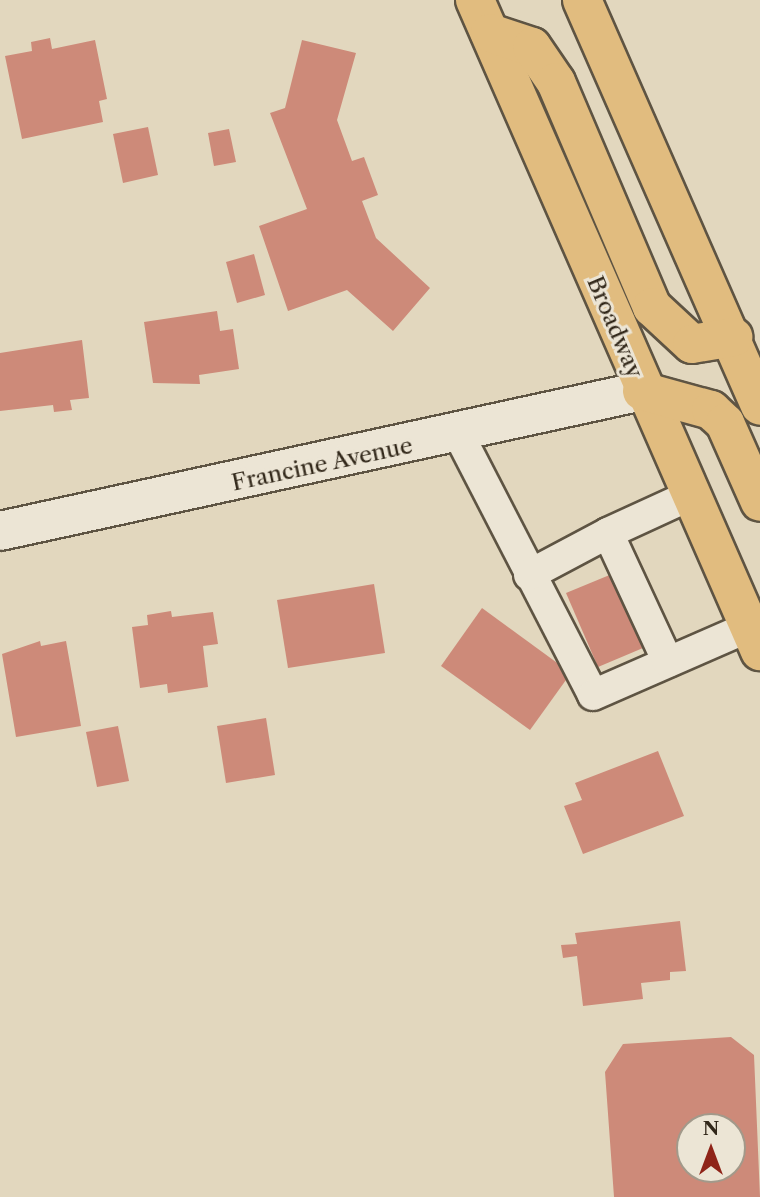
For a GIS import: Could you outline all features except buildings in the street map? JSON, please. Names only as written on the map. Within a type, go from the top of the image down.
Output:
[{"type":"main road","points":[[583,0],[733,337],[760,406]]},
{"type":"main road","points":[[483,17],[532,47],[556,82],[652,307],[692,344],[733,337]]},
{"type":"main road","name":"Broadway","points":[[483,17],[642,391],[755,639]]},
{"type":"main road","points":[[642,391],[711,410],[725,423],[760,502]]},
{"type":"street","name":"Francine Avenue","points":[[0,531],[459,435],[642,391]]},
{"type":"lane","points":[[459,435],[529,575],[570,628],[593,695],[668,662],[755,639]]},
{"type":"lane","points":[[529,575],[608,533],[689,496]]},
{"type":"lane","points":[[608,533],[630,600],[668,662]]}]
